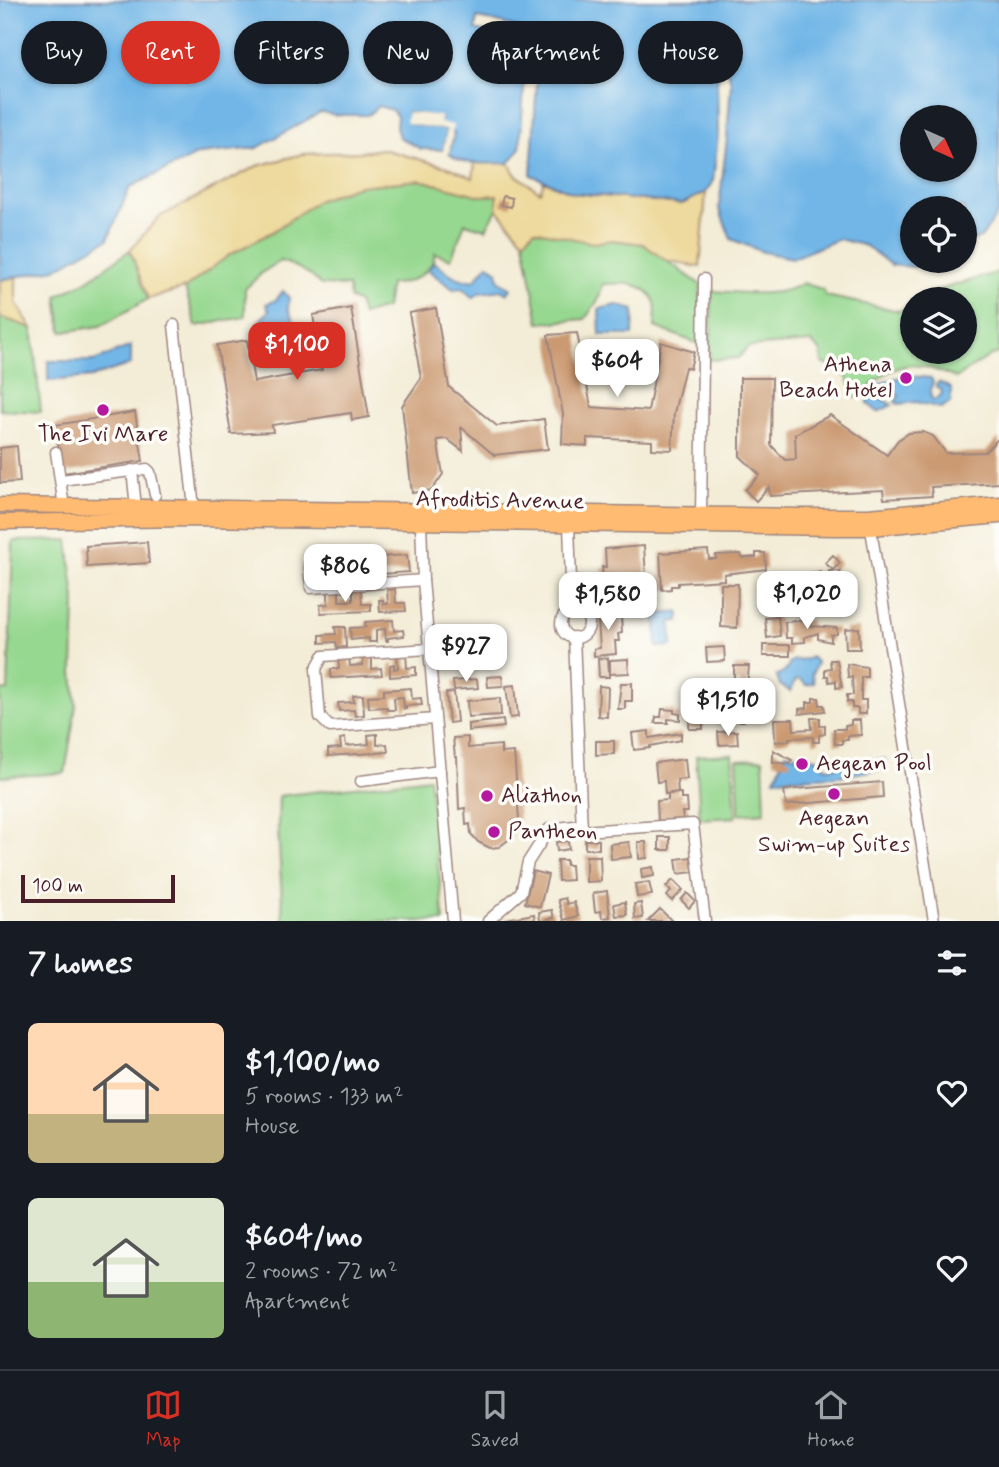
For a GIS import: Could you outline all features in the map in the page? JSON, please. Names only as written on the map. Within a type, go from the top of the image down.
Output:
[{"type":"main road","name":"Afroditis Avenue","points":[[0,505],[701,516],[870,522],[999,504]]},
{"type":"main road","name":"Afroditis Avenue","points":[[0,522],[190,519],[569,525],[870,522],[999,516]]},
{"type":"street","points":[[701,516],[704,279]]},
{"type":"street","points":[[174,325],[194,508]]},
{"type":"street","points":[[56,452],[64,507]]},
{"type":"street","points":[[132,470],[136,507]]},
{"type":"street","points":[[61,480],[149,470],[155,495]]},
{"type":"street","points":[[421,522],[423,580],[453,921]]},
{"type":"street","points":[[870,522],[934,921]]},
{"type":"street","points":[[569,525],[572,610]]},
{"type":"street","points":[[309,564],[311,588],[423,580]]},
{"type":"street","points":[[572,610],[583,612],[589,622],[584,634],[574,637],[566,634],[562,627],[564,615],[572,610]]},
{"type":"street","points":[[574,637],[582,828]]},
{"type":"street","points":[[429,649],[323,656],[316,669],[320,717],[330,727],[435,719]]},
{"type":"street","points":[[361,781],[440,771]]},
{"type":"street","points":[[488,921],[521,892],[528,862],[549,829],[693,824],[705,921]]},
{"type":"green space","points":[[420,180],[481,196],[498,195],[497,209],[486,229],[465,223],[451,259],[435,253],[425,272],[412,280],[390,284],[386,308],[362,315],[358,302],[350,299],[348,286],[321,285],[302,270],[280,261],[245,289],[245,317],[196,326],[185,288],[229,255],[272,232],[318,200],[358,186]]},
{"type":"green space","points":[[534,230],[593,243],[613,240],[643,244],[701,285],[699,344],[655,327],[656,305],[651,296],[640,287],[626,284],[603,284],[598,300],[585,319],[539,323],[524,241]]},
{"type":"green space","points":[[130,250],[148,299],[100,326],[62,332],[57,296],[87,281]]},
{"type":"green space","points":[[999,272],[999,353],[991,355],[956,378],[923,366],[904,366],[883,376],[861,398],[854,397],[844,374],[822,363],[821,352],[811,342],[748,347],[738,358],[710,360],[712,291],[771,293],[803,283],[822,289],[826,296],[900,310],[900,364],[977,364],[977,287],[948,287]]},
{"type":"green space","points":[[0,317],[32,328],[41,412],[0,410]]},
{"type":"green space","points":[[68,540],[75,600],[73,672],[76,706],[65,773],[0,777],[0,691],[8,690],[13,541]]},
{"type":"green space","points":[[732,754],[736,817],[700,819],[696,756]]},
{"type":"green space","points":[[763,759],[765,812],[739,814],[737,760]]},
{"type":"green space","points":[[429,778],[444,921],[283,921],[279,796]]},
{"type":"sand","points":[[382,149],[451,168],[473,178],[475,163],[509,163],[515,174],[540,192],[544,181],[574,193],[682,204],[706,192],[700,267],[665,260],[643,244],[613,240],[593,243],[534,230],[524,241],[497,209],[497,195],[481,196],[420,180],[358,186],[319,200],[272,232],[229,255],[185,288],[148,299],[130,250],[159,217],[257,166],[303,154]]},
{"type":"sand","points":[[16,277],[16,303],[32,328],[0,317],[0,280]]},
{"type":"water","points":[[0,0],[999,0],[999,212],[981,238],[977,239],[977,196],[900,196],[900,266],[891,265],[866,246],[839,239],[793,258],[763,252],[731,239],[719,208],[731,84],[743,84],[743,21],[638,21],[638,84],[717,84],[718,135],[713,181],[706,192],[682,204],[574,193],[531,175],[537,84],[624,84],[624,21],[490,21],[477,18],[476,21],[467,21],[467,84],[524,84],[520,149],[509,163],[470,163],[449,154],[454,134],[440,123],[441,117],[408,112],[409,124],[447,130],[443,150],[421,149],[399,137],[396,128],[397,116],[392,110],[378,106],[368,115],[321,112],[257,148],[199,154],[130,187],[108,239],[55,269],[0,280]]},
{"type":"water","points":[[434,262],[453,276],[469,280],[475,280],[488,264],[497,271],[499,280],[511,289],[507,294],[501,290],[479,293],[473,298],[462,288],[453,289],[428,270]]},
{"type":"water","points":[[283,291],[289,298],[288,309],[294,321],[294,342],[283,343],[272,334],[263,334],[258,329],[257,323],[269,311],[266,304],[276,300]]},
{"type":"water","points":[[617,305],[634,310],[633,335],[600,335],[599,309]]},
{"type":"water","points":[[131,346],[131,364],[92,377],[48,381],[48,361],[94,361]]},
{"type":"water","points":[[910,376],[931,378],[931,398],[935,400],[942,394],[936,384],[939,382],[951,388],[951,402],[941,408],[916,402],[898,404],[895,402],[899,395],[895,391],[888,391],[882,399],[892,405],[878,412],[868,404],[868,393],[877,386]]},
{"type":"water","points":[[679,612],[679,621],[671,622],[672,646],[657,647],[655,614]]},
{"type":"water","points":[[811,657],[817,663],[812,674],[814,683],[806,685],[800,679],[796,680],[790,691],[780,685],[776,676],[787,670],[790,662]]},
{"type":"water","name":"Aegean Pool","points":[[786,753],[817,758],[826,768],[885,759],[885,769],[839,776],[775,779]]},
{"type":"pier","points":[[408,112],[441,116],[440,123],[453,125],[449,154],[443,150],[447,130],[409,124],[406,121]]},
{"type":"building","points":[[503,196],[512,198],[511,207],[501,205]]},
{"type":"building","points":[[351,308],[369,417],[352,420],[351,413],[272,425],[273,432],[231,434],[217,345],[247,340],[254,382],[322,370],[313,315]]},
{"type":"building","points":[[436,308],[449,387],[497,426],[544,419],[548,449],[494,455],[461,427],[463,451],[447,439],[437,440],[443,474],[432,490],[412,493],[402,406],[421,378],[409,313]]},
{"type":"building","points":[[577,333],[591,407],[648,411],[661,342],[694,352],[690,369],[685,367],[674,413],[672,450],[652,449],[652,441],[587,438],[587,446],[562,444],[563,414],[548,335]]},
{"type":"building","points":[[740,378],[772,378],[771,445],[785,460],[796,459],[795,434],[830,415],[887,455],[898,440],[909,433],[923,432],[933,436],[946,453],[985,452],[999,438],[999,483],[931,487],[932,496],[884,499],[883,490],[770,496],[769,487],[756,501],[745,490],[760,475],[740,456]]},
{"type":"building","points":[[135,412],[143,461],[63,473],[55,425]]},
{"type":"building","points":[[17,446],[20,482],[0,483],[0,448]]},
{"type":"building","points":[[147,542],[149,563],[87,567],[86,546]]},
{"type":"building","points":[[644,546],[646,577],[603,579],[602,567],[606,567],[605,549]]},
{"type":"building","points":[[708,550],[709,559],[716,559],[716,555],[741,554],[742,558],[765,553],[766,569],[724,574],[724,580],[678,583],[678,586],[662,590],[660,553]]},
{"type":"building","points":[[407,555],[409,572],[368,575],[367,558]]},
{"type":"building","points":[[833,555],[840,563],[833,570],[825,563]]},
{"type":"building","points":[[356,558],[357,576],[328,579],[326,561]]},
{"type":"building","points":[[829,571],[840,571],[840,577],[850,576],[852,601],[829,603],[830,612],[821,613],[821,603],[760,607],[758,583],[765,583],[766,592],[772,591],[771,580],[783,579],[783,582],[788,582],[794,579],[794,574],[820,572],[820,577],[829,576]]},
{"type":"building","points":[[590,581],[591,601],[581,601],[581,582]]},
{"type":"building","points":[[721,584],[738,584],[737,628],[721,627]]},
{"type":"building","points":[[395,589],[396,603],[405,603],[406,611],[380,612],[379,600],[388,604],[387,590]]},
{"type":"building","points":[[353,590],[361,590],[362,604],[371,604],[371,611],[321,613],[320,605],[328,604],[328,592],[339,592],[339,601],[353,601]]},
{"type":"building","points":[[608,607],[608,617],[621,616],[622,633],[618,634],[619,641],[615,641],[616,654],[594,656],[594,649],[600,648],[597,608]]},
{"type":"building","points":[[778,617],[780,636],[767,638],[765,618]]},
{"type":"building","points":[[393,620],[394,631],[403,630],[404,636],[388,638],[386,641],[385,629],[376,630],[376,642],[369,642],[369,638],[351,640],[350,628],[366,627],[365,622]]},
{"type":"building","points":[[811,620],[811,626],[837,628],[837,634],[831,635],[831,642],[818,639],[818,633],[805,637],[805,642],[792,643],[792,638],[786,638],[785,622]]},
{"type":"building","points":[[335,627],[345,627],[346,647],[337,648],[336,642],[320,643],[320,635],[336,634]]},
{"type":"building","points":[[859,628],[860,649],[846,649],[845,629]]},
{"type":"building","points":[[763,645],[790,645],[790,656],[763,656]]},
{"type":"building","points":[[724,647],[725,661],[707,662],[706,648]]},
{"type":"building","points":[[372,654],[372,669],[381,668],[382,675],[331,678],[331,669],[339,669],[338,657],[349,656],[350,666],[363,665],[363,655]]},
{"type":"building","points":[[397,654],[406,654],[407,668],[416,667],[416,675],[390,677],[390,665],[394,664],[394,669],[398,668]]},
{"type":"building","points":[[608,658],[609,677],[599,677],[598,659]]},
{"type":"building","points":[[628,659],[629,673],[610,674],[610,660]]},
{"type":"building","points":[[830,660],[837,660],[842,687],[836,688],[836,681],[829,682],[828,676],[825,676],[825,669],[831,668]]},
{"type":"building","points":[[847,664],[867,667],[867,677],[861,677],[861,700],[866,700],[866,714],[858,714],[858,708],[852,708],[852,702],[847,702],[847,695],[853,695],[852,677],[848,677]]},
{"type":"building","points":[[734,666],[749,666],[744,721],[737,721],[740,682],[734,682]]},
{"type":"building","points":[[502,676],[503,686],[488,687],[487,677]]},
{"type":"building","points":[[477,679],[478,688],[454,690],[453,681]]},
{"type":"building","points":[[621,683],[632,683],[632,701],[625,701],[625,709],[618,709]]},
{"type":"building","points":[[515,685],[518,717],[510,718],[506,686]]},
{"type":"building","points":[[599,686],[608,687],[607,717],[598,716]]},
{"type":"building","points":[[411,688],[412,699],[421,698],[422,705],[406,706],[404,709],[403,697],[394,698],[395,710],[387,710],[387,707],[369,708],[368,696],[384,695],[384,690]]},
{"type":"building","points":[[454,692],[457,722],[449,723],[446,693]]},
{"type":"building","points":[[363,695],[364,715],[355,716],[354,710],[339,711],[338,703],[354,702],[353,696]]},
{"type":"building","points":[[500,698],[501,715],[468,717],[467,701]]},
{"type":"building","points":[[813,698],[819,698],[825,711],[799,714],[799,709],[807,708],[807,702],[813,702]]},
{"type":"building","points":[[662,709],[674,710],[674,713],[680,714],[680,720],[668,719],[668,723],[655,723],[656,717],[661,717]]},
{"type":"building","points":[[690,709],[703,710],[703,729],[689,729]]},
{"type":"building","points":[[811,718],[820,718],[820,726],[825,725],[825,734],[819,735],[819,742],[813,742],[813,737],[789,738],[789,741],[775,742],[774,719],[793,719],[794,730],[812,729]]},
{"type":"building","points":[[503,720],[504,727],[468,731],[468,724]]},
{"type":"building","points":[[851,720],[860,720],[861,735],[848,736],[848,740],[842,740],[842,744],[835,744],[834,729],[845,729],[845,726],[851,725]]},
{"type":"building","points":[[649,731],[649,738],[681,733],[681,740],[634,750],[632,733]]},
{"type":"building","points":[[737,731],[738,744],[719,745],[718,732]]},
{"type":"building","points":[[377,734],[377,745],[387,744],[388,752],[328,756],[328,749],[341,748],[340,739],[345,738],[346,746],[369,744],[368,735]]},
{"type":"building","name":"Aliathon","points":[[468,737],[468,748],[501,745],[501,753],[514,752],[519,820],[513,821],[511,838],[499,847],[490,848],[478,842],[471,834],[470,824],[466,825],[465,808],[459,809],[457,757],[453,738]]},
{"type":"building","points":[[596,741],[614,741],[614,754],[596,755]]},
{"type":"building","points":[[773,750],[792,760],[788,764],[773,762]]},
{"type":"building","points":[[685,759],[687,779],[677,780],[678,792],[665,794],[664,781],[657,782],[655,763]]},
{"type":"building","name":"Aegean Swim-up Suites","points":[[882,782],[883,797],[786,805],[784,790]]},
{"type":"building","points":[[681,793],[681,799],[687,799],[688,812],[682,812],[683,819],[658,821],[657,801],[668,800],[668,794]]},
{"type":"building","points":[[659,837],[670,837],[670,850],[659,850]]},
{"type":"building","points":[[585,840],[599,840],[599,849],[585,849]]},
{"type":"building","points":[[568,841],[569,849],[557,851],[556,842]]},
{"type":"building","points":[[629,842],[631,857],[611,859],[610,844]]},
{"type":"building","points":[[638,842],[646,842],[647,858],[639,859]]},
{"type":"building","points":[[586,856],[600,856],[601,881],[586,882]]},
{"type":"building","points":[[691,857],[694,872],[678,874],[676,859]]},
{"type":"building","points":[[557,860],[566,860],[566,865],[571,865],[572,880],[558,881]]},
{"type":"building","points":[[653,867],[654,876],[642,878],[641,869]]},
{"type":"building","points":[[533,871],[548,875],[540,907],[525,903]]},
{"type":"building","points":[[673,880],[683,890],[672,901],[667,896],[671,891],[666,887]]},
{"type":"building","points":[[649,882],[652,895],[637,897],[635,884]]},
{"type":"building","points":[[607,891],[610,917],[602,918],[601,911],[595,912],[593,893]]},
{"type":"building","points":[[687,893],[695,901],[689,908],[681,900]]},
{"type":"building","points":[[565,898],[567,904],[574,902],[578,916],[564,920],[558,900]]},
{"type":"building","points":[[625,902],[627,915],[616,916],[614,904]]},
{"type":"building","points":[[641,903],[643,918],[635,919],[634,904]]},
{"type":"building","points":[[660,909],[672,921],[648,921]]},
{"type":"building","points":[[552,910],[554,918],[540,921],[539,912]]},
{"type":"building","points":[[534,914],[535,921],[506,921],[506,919]]},
{"type":"place","name":"Athena Beach Hotel","points":[[906,378]]},
{"type":"place","name":"The Ivi Mare","points":[[103,410]]},
{"type":"place","name":"Aegean Pool","points":[[802,764]]},
{"type":"place","name":"Aegean Swim-up Suites","points":[[834,794]]},
{"type":"place","name":"Aliathon","points":[[487,796]]},
{"type":"place","name":"Pantheon","points":[[494,832]]}]
